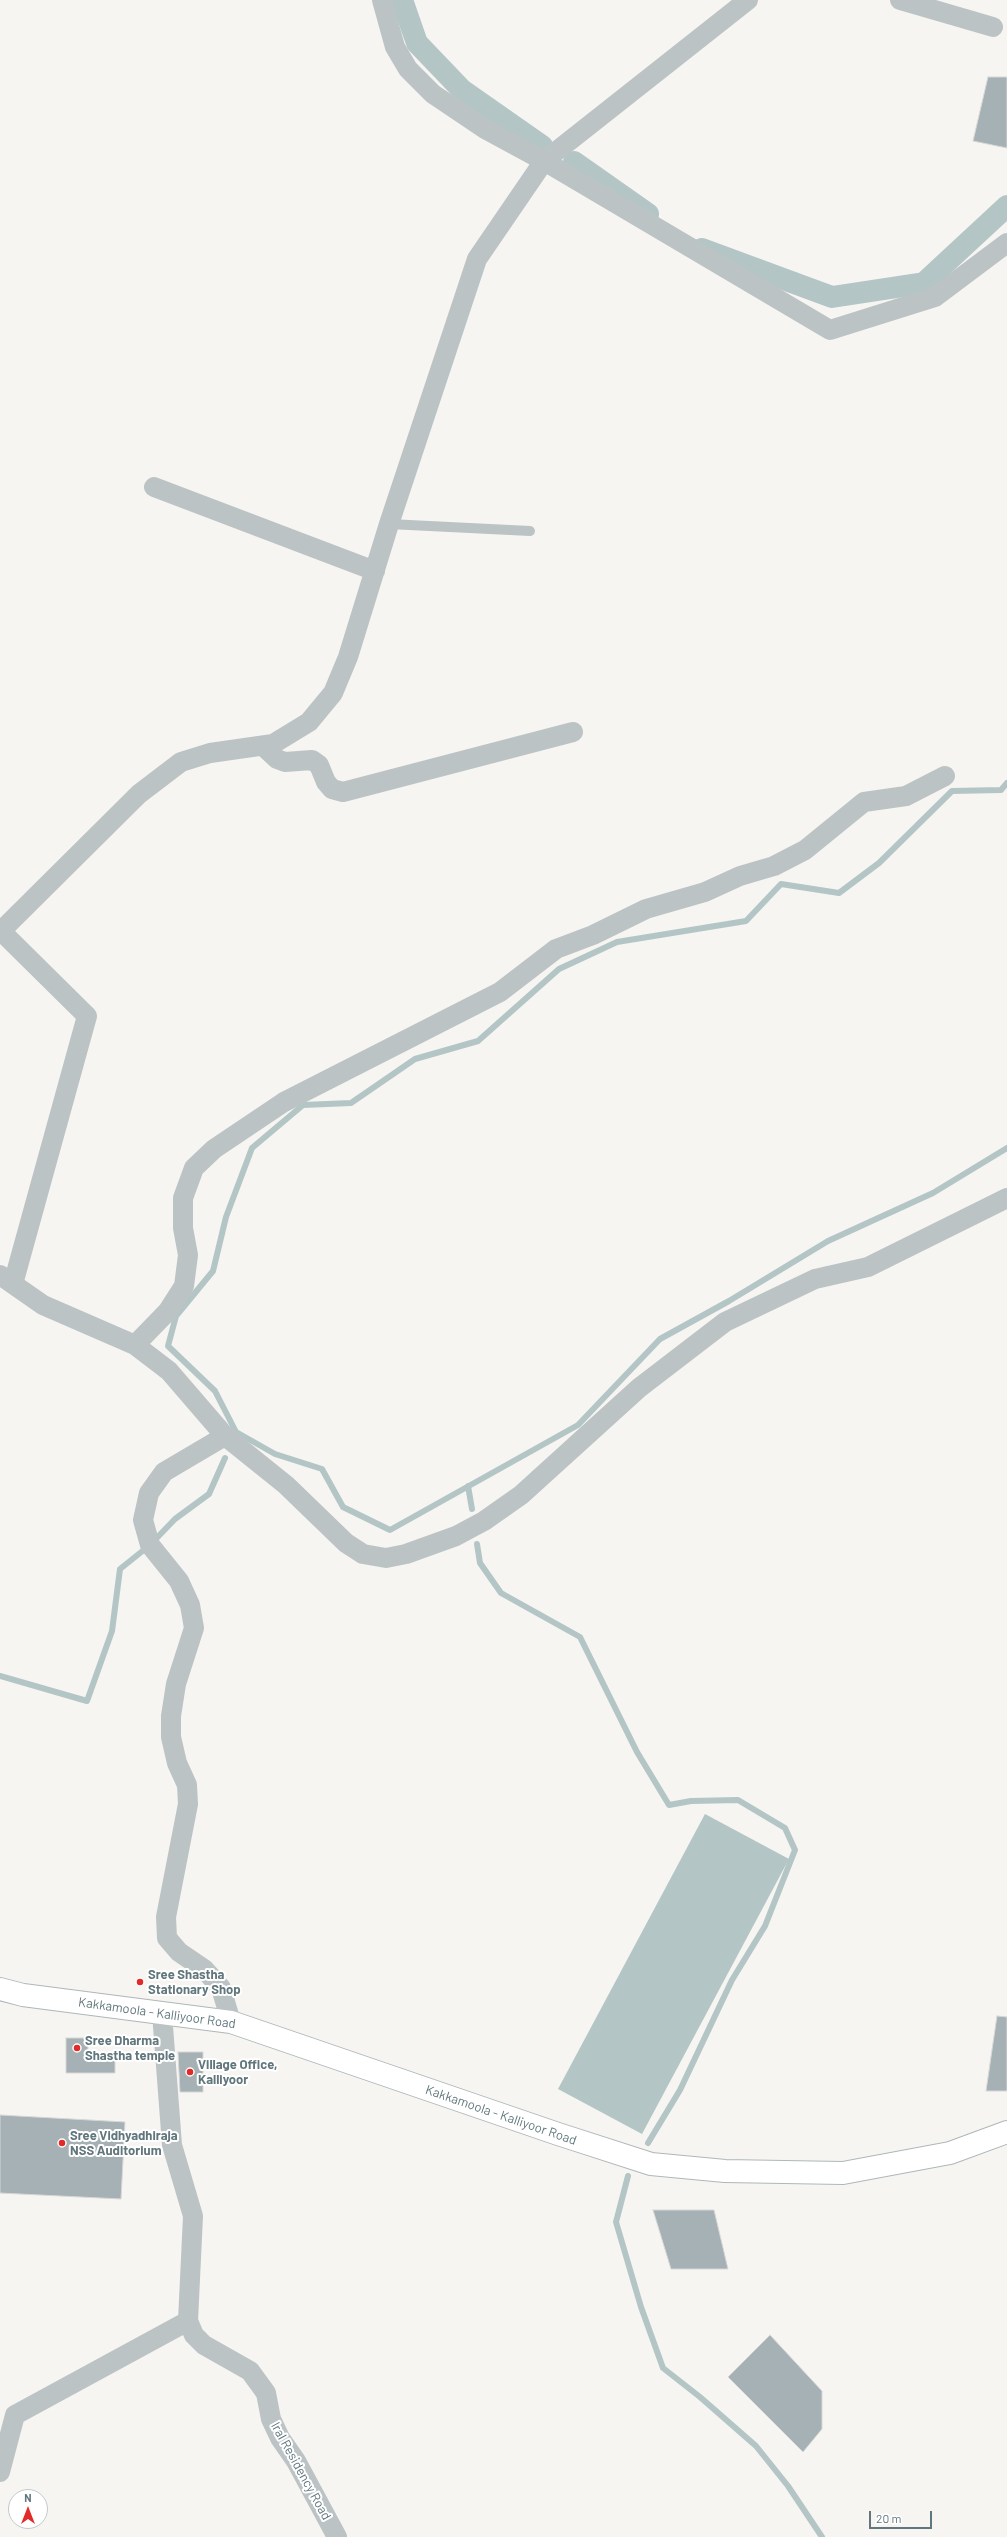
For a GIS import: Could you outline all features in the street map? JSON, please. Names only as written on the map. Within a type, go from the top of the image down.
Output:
[{"type":"main road","name":"Kakkamoola - Kalliyoor Road","points":[[0,1989],[23,1995],[231,2022],[550,2132],[652,2164],[725,2171],[843,2172],[950,2153],[1007,2132]]},
{"type":"street","points":[[382,0],[395,47],[408,69],[433,94],[485,129],[544,161],[830,330],[935,297],[1007,243]]},
{"type":"street","points":[[748,0],[544,161],[477,259],[389,524],[376,571],[348,657],[333,693],[309,722],[273,744],[210,753],[181,762],[139,794],[1,931],[87,1016],[6,1280],[43,1305],[135,1345],[169,1371],[225,1436],[286,1485],[346,1543],[363,1554],[386,1558],[406,1554],[456,1536],[484,1521],[521,1495],[639,1388],[725,1322],[815,1279],[868,1267],[1007,1198]]},
{"type":"street","points":[[903,0],[993,27]]},
{"type":"street","points":[[154,487],[376,571]]},
{"type":"street","points":[[263,746],[277,759],[285,762],[312,760],[319,765],[326,782],[332,789],[343,792],[573,732]]},
{"type":"street","points":[[135,1345],[168,1311],[184,1286],[188,1255],[183,1228],[183,1198],[194,1168],[214,1149],[284,1102],[500,992],[556,950],[593,936],[646,909],[705,892],[740,876],[774,866],[805,850],[864,802],[906,796],[945,776]]},
{"type":"street","points":[[225,1436],[164,1472],[149,1493],[143,1520],[150,1545],[179,1581],[190,1605],[194,1628],[176,1684],[171,1716],[171,1737],[177,1763],[187,1784],[188,1804],[166,1917],[167,1938],[179,1952],[204,1969],[221,1988],[231,2022]]},
{"type":"street","points":[[0,2472],[14,2415],[188,2321],[193,2216],[172,2145],[162,2013]]},
{"type":"street","name":"Iral Residency Road","points":[[188,2321],[194,2335],[204,2345],[250,2371],[266,2393],[271,2419],[280,2438],[296,2461],[337,2537]]},
{"type":"lane","points":[[389,524],[530,531]]},
{"type":"shaded area","points":[[705,1814],[789,1859],[642,2134],[558,2089]]},
{"type":"building","points":[[988,77],[1007,77],[1007,148],[973,141]]},
{"type":"building","points":[[997,2016],[1007,2017],[1007,2091],[986,2091]]},
{"type":"building","name":"Sree Dharma Shastha temple","points":[[66,2038],[88,2038],[88,2057],[115,2057],[115,2073],[66,2073]]},
{"type":"building","name":"Village Office, Kalliyoor","points":[[178,2052],[203,2052],[203,2092],[180,2092]]},
{"type":"building","name":"Sree Vidhyadhiraja NSS Auditorium","points":[[0,2115],[125,2122],[121,2199],[0,2193]]},
{"type":"building","points":[[653,2210],[714,2210],[728,2269],[671,2269]]},
{"type":"building","points":[[770,2335],[822,2391],[822,2429],[803,2452],[728,2377]]},
{"type":"waterway","points":[[402,0],[417,43],[462,90],[542,146]]},
{"type":"waterway","points":[[574,162],[648,214]]},
{"type":"waterway","points":[[702,249],[832,297],[924,283],[1007,206]]},
{"type":"waterway","points":[[1007,783],[1001,790],[952,791],[879,863],[839,893],[781,884],[746,921],[617,942],[559,969],[478,1041],[415,1059],[351,1103],[303,1105],[252,1148],[226,1217],[213,1271],[176,1316],[168,1346],[215,1391],[236,1432],[275,1454],[322,1469],[343,1507],[390,1530],[578,1425],[660,1339],[729,1301],[828,1241],[933,1193],[1007,1148]]},
{"type":"waterway","points":[[0,1676],[87,1701],[112,1631],[120,1569],[150,1545],[175,1519],[209,1494],[225,1458]]},
{"type":"waterway","points":[[468,1486],[472,1509]]},
{"type":"waterway","points":[[477,1544],[480,1563],[501,1593],[580,1637],[637,1752],[669,1805],[691,1801],[738,1800],[785,1828],[795,1850],[765,1926],[732,1980],[680,2090],[648,2143]]},
{"type":"waterway","points":[[628,2176],[616,2222],[641,2307],[663,2368],[700,2397],[756,2446],[788,2486],[822,2537]]},
{"type":"place","name":"Sree Shastha Stationary Shop","points":[[140,1982]]},
{"type":"place","name":"Sree Dharma Shastha temple","points":[[77,2048]]},
{"type":"place","name":"Village Office, Kalliyoor","points":[[190,2072]]},
{"type":"place","name":"Sree Vidhyadhiraja NSS Auditorium","points":[[62,2143]]}]
